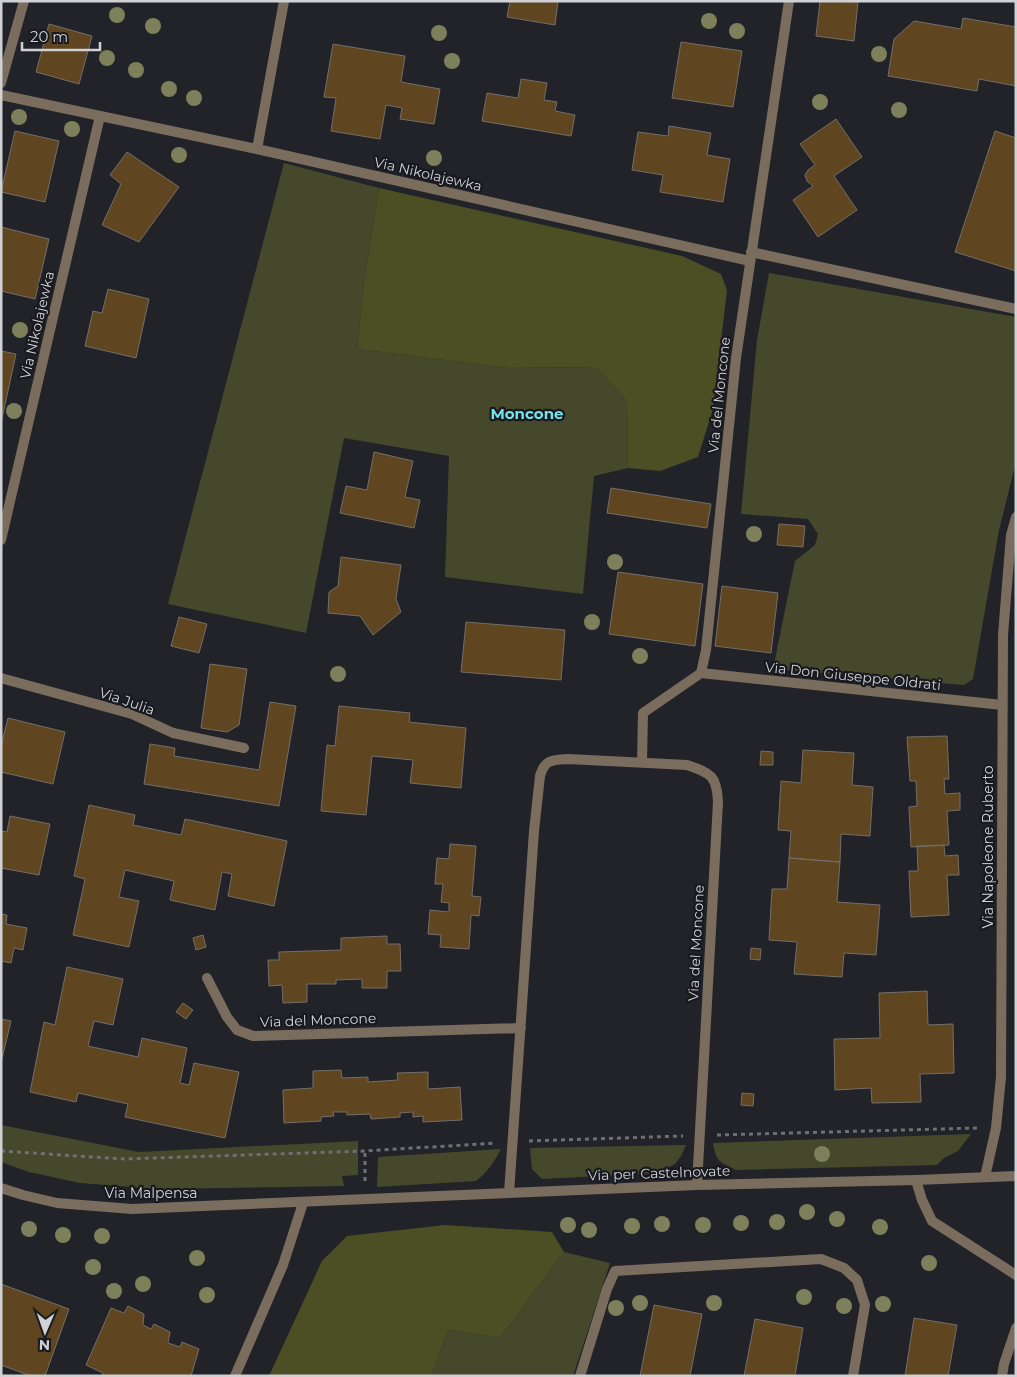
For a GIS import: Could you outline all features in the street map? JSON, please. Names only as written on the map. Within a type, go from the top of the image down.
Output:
[{"type":"street","points":[[1,83],[24,1]]},
{"type":"street","points":[[257,149],[284,1]]},
{"type":"street","name":"Via del Moncone","points":[[701,673],[706,650],[736,358],[789,1]]},
{"type":"street","name":"Via Nikolajewka","points":[[1,95],[750,257],[1016,308]]},
{"type":"street","name":"Via Nikolajewka","points":[[1,540],[100,116]]},
{"type":"street","name":"Via Napoleone Ruberto","points":[[985,1177],[996,1128],[1001,1076],[1003,635],[1011,535],[1016,517]]},
{"type":"street","points":[[642,762],[643,713],[701,673]]},
{"type":"street","name":"Via Don Giuseppe Oldrati","points":[[701,673],[1002,705]]},
{"type":"street","name":"Via Julia","points":[[1,678],[132,714],[173,733],[244,748]]},
{"type":"street","name":"Via del Moncone","points":[[509,1192],[534,831],[540,776],[542,767],[551,760],[568,759],[688,765],[712,776],[718,791],[697,1185]]},
{"type":"street","name":"Via del Moncone","points":[[207,978],[227,1017],[236,1030],[254,1036],[521,1028]]},
{"type":"street","name":"Via per Castelnovate","points":[[303,1202],[697,1185],[1016,1176]]},
{"type":"street","points":[[916,1180],[922,1200],[932,1222],[1016,1275]]},
{"type":"street","name":"Via Malpensa","points":[[1,1188],[57,1203],[132,1209],[303,1202]]},
{"type":"street","points":[[235,1376],[283,1265],[303,1202]]},
{"type":"street","points":[[580,1376],[607,1289],[615,1271],[821,1259],[844,1268],[858,1280],[865,1305],[853,1376]]},
{"type":"street","points":[[1002,1376],[1016,1328]]},
{"type":"path","points":[[364,1200],[365,1150]]},
{"type":"green space","points":[[284,163],[379,188],[364,282],[357,349],[508,368],[595,367],[627,401],[628,468],[594,476],[583,594],[445,577],[449,456],[344,438],[306,633],[168,604]]},
{"type":"green space","points":[[379,188],[682,256],[721,274],[727,290],[713,409],[698,457],[660,471],[628,468],[627,401],[595,367],[508,368],[357,349],[364,282]]},
{"type":"green space","points":[[769,273],[1016,317],[1016,462],[999,530],[973,679],[964,685],[773,669],[795,561],[815,545],[818,534],[808,519],[741,514],[757,340]]},
{"type":"green space","points":[[1,1125],[139,1152],[358,1141],[358,1175],[342,1176],[344,1186],[158,1189],[80,1183],[29,1172],[1,1162]]},
{"type":"green space","points":[[971,1134],[958,1151],[944,1158],[937,1165],[736,1170],[717,1158],[713,1143]]},
{"type":"green space","points":[[686,1145],[675,1164],[657,1173],[542,1179],[532,1169],[530,1148]]},
{"type":"green space","points":[[501,1149],[484,1174],[476,1181],[377,1187],[378,1157]]},
{"type":"green space","points":[[445,1225],[552,1232],[564,1252],[500,1338],[448,1330],[432,1376],[269,1376],[322,1261],[347,1236]]},
{"type":"green space","points":[[564,1252],[610,1263],[573,1376],[432,1376],[448,1330],[500,1338]]},
{"type":"building","points":[[510,1],[558,1],[555,25],[507,17]]},
{"type":"building","points":[[820,1],[858,2],[854,41],[816,36]]},
{"type":"building","points":[[963,18],[1016,27],[1016,86],[979,79],[977,91],[888,76],[894,39],[914,21],[961,29]]},
{"type":"building","points":[[49,24],[92,36],[79,84],[36,72]]},
{"type":"building","points":[[681,42],[742,51],[733,107],[672,98]]},
{"type":"building","points":[[333,44],[405,56],[401,82],[440,89],[434,124],[400,119],[402,108],[386,105],[380,139],[331,131],[336,98],[324,97]]},
{"type":"building","points":[[521,79],[547,83],[544,100],[557,102],[555,111],[575,115],[571,136],[482,121],[487,93],[518,98]]},
{"type":"building","points":[[836,119],[862,157],[834,176],[857,210],[818,237],[793,200],[813,186],[807,181],[805,175],[815,165],[800,144]]},
{"type":"building","points":[[669,126],[711,133],[707,155],[730,159],[723,202],[660,192],[663,175],[632,170],[638,132],[668,136]]},
{"type":"building","points":[[15,131],[59,141],[45,202],[1,192]]},
{"type":"building","points":[[995,131],[1016,138],[1016,271],[955,252]]},
{"type":"building","points":[[127,152],[179,187],[139,242],[102,225],[121,184],[110,175]]},
{"type":"building","points":[[1,227],[49,239],[35,299],[1,291]]},
{"type":"building","points":[[108,289],[149,299],[136,358],[85,346],[93,311],[102,313]]},
{"type":"building","points":[[1,351],[16,354],[1,423]]},
{"type":"building","points":[[374,452],[413,461],[405,497],[420,500],[414,528],[340,513],[346,486],[367,490]]},
{"type":"building","points":[[611,488],[711,504],[707,528],[607,513]]},
{"type":"building","points":[[779,524],[805,526],[803,547],[777,545]]},
{"type":"building","points":[[341,557],[401,565],[396,599],[401,612],[373,635],[360,616],[328,613],[329,592],[338,586]]},
{"type":"building","points":[[618,572],[703,584],[695,646],[609,634]]},
{"type":"building","points":[[722,586],[778,593],[771,653],[715,646]]},
{"type":"building","points":[[179,617],[207,624],[199,653],[171,646]]},
{"type":"building","points":[[466,622],[565,630],[561,680],[461,672]]},
{"type":"building","points":[[210,664],[247,669],[239,725],[227,732],[201,728]]},
{"type":"building","points":[[270,702],[296,706],[279,806],[144,784],[150,744],[175,748],[174,756],[259,770]]},
{"type":"building","points":[[339,706],[410,713],[409,722],[466,728],[461,788],[410,783],[413,760],[372,756],[366,815],[321,811],[327,745],[335,746]]},
{"type":"building","points":[[8,718],[65,732],[53,784],[1,772],[1,746]]},
{"type":"building","points":[[947,736],[949,779],[944,779],[945,794],[960,793],[960,810],[947,811],[949,845],[911,847],[909,807],[917,806],[916,781],[910,781],[907,737]]},
{"type":"building","points":[[803,750],[854,753],[852,785],[873,787],[870,836],[841,834],[840,862],[789,858],[791,831],[778,830],[781,781],[801,783]]},
{"type":"building","points":[[761,751],[773,752],[773,765],[760,765]]},
{"type":"building","points":[[89,805],[135,815],[133,825],[181,835],[185,819],[287,841],[274,906],[228,896],[232,874],[222,872],[215,910],[170,900],[174,881],[125,870],[119,897],[139,901],[129,947],[73,935],[85,879],[74,876]]},
{"type":"building","points":[[10,816],[50,824],[39,875],[1,868],[1,831],[7,832]]},
{"type":"building","points":[[450,844],[476,846],[472,896],[481,897],[479,916],[471,915],[469,949],[440,947],[441,935],[428,934],[430,910],[449,912],[449,903],[441,902],[443,884],[435,884],[437,858],[449,859]]},
{"type":"building","points":[[944,845],[945,856],[958,855],[959,875],[947,875],[949,915],[911,917],[909,871],[918,871],[917,846]]},
{"type":"building","points":[[789,858],[840,862],[837,902],[880,905],[876,955],[844,953],[842,977],[794,974],[797,942],[769,940],[772,889],[787,889]]},
{"type":"building","points":[[1,914],[7,915],[6,924],[27,928],[23,950],[14,948],[11,963],[1,961]]},
{"type":"building","points":[[203,935],[206,947],[196,950],[193,938]]},
{"type":"building","points":[[387,936],[387,944],[400,944],[401,971],[387,971],[387,988],[362,988],[362,979],[336,980],[336,984],[307,984],[307,1002],[283,1003],[282,985],[269,986],[268,960],[279,960],[279,952],[341,950],[341,938]]},
{"type":"building","points":[[751,948],[761,949],[760,960],[750,959]]},
{"type":"building","points":[[67,967],[123,979],[113,1025],[94,1021],[88,1046],[138,1057],[142,1038],[187,1048],[180,1083],[189,1085],[194,1063],[239,1072],[225,1138],[125,1117],[128,1104],[78,1093],[76,1102],[30,1092],[44,1022],[55,1025]]},
{"type":"building","points":[[927,991],[928,1025],[953,1024],[954,1073],[920,1074],[921,1102],[872,1103],[871,1088],[835,1090],[834,1039],[880,1038],[879,993]]},
{"type":"building","points":[[183,1003],[193,1010],[186,1019],[176,1012]]},
{"type":"building","points":[[1,1019],[11,1021],[1,1063]]},
{"type":"building","points":[[341,1070],[342,1078],[368,1077],[368,1082],[398,1080],[397,1073],[428,1072],[428,1089],[460,1087],[462,1120],[423,1122],[423,1116],[413,1117],[413,1112],[400,1113],[400,1117],[371,1119],[370,1114],[347,1115],[347,1112],[333,1112],[334,1116],[321,1117],[321,1121],[284,1123],[283,1090],[313,1088],[313,1071]]},
{"type":"building","points":[[742,1093],[754,1094],[753,1106],[741,1105]]},
{"type":"building","points":[[1,1284],[69,1309],[45,1376],[31,1376],[1,1365]]},
{"type":"building","points":[[654,1305],[702,1314],[690,1376],[640,1376]]},
{"type":"building","points":[[128,1306],[144,1314],[143,1325],[151,1329],[154,1324],[170,1332],[168,1343],[180,1347],[182,1342],[199,1349],[191,1376],[102,1376],[103,1373],[86,1365],[111,1308],[124,1313]]},
{"type":"building","points":[[914,1318],[957,1325],[948,1376],[905,1376]]},
{"type":"building","points":[[755,1319],[803,1328],[795,1376],[744,1376]]},
{"type":"district","name":"Moncone","points":[[527,413]]}]
